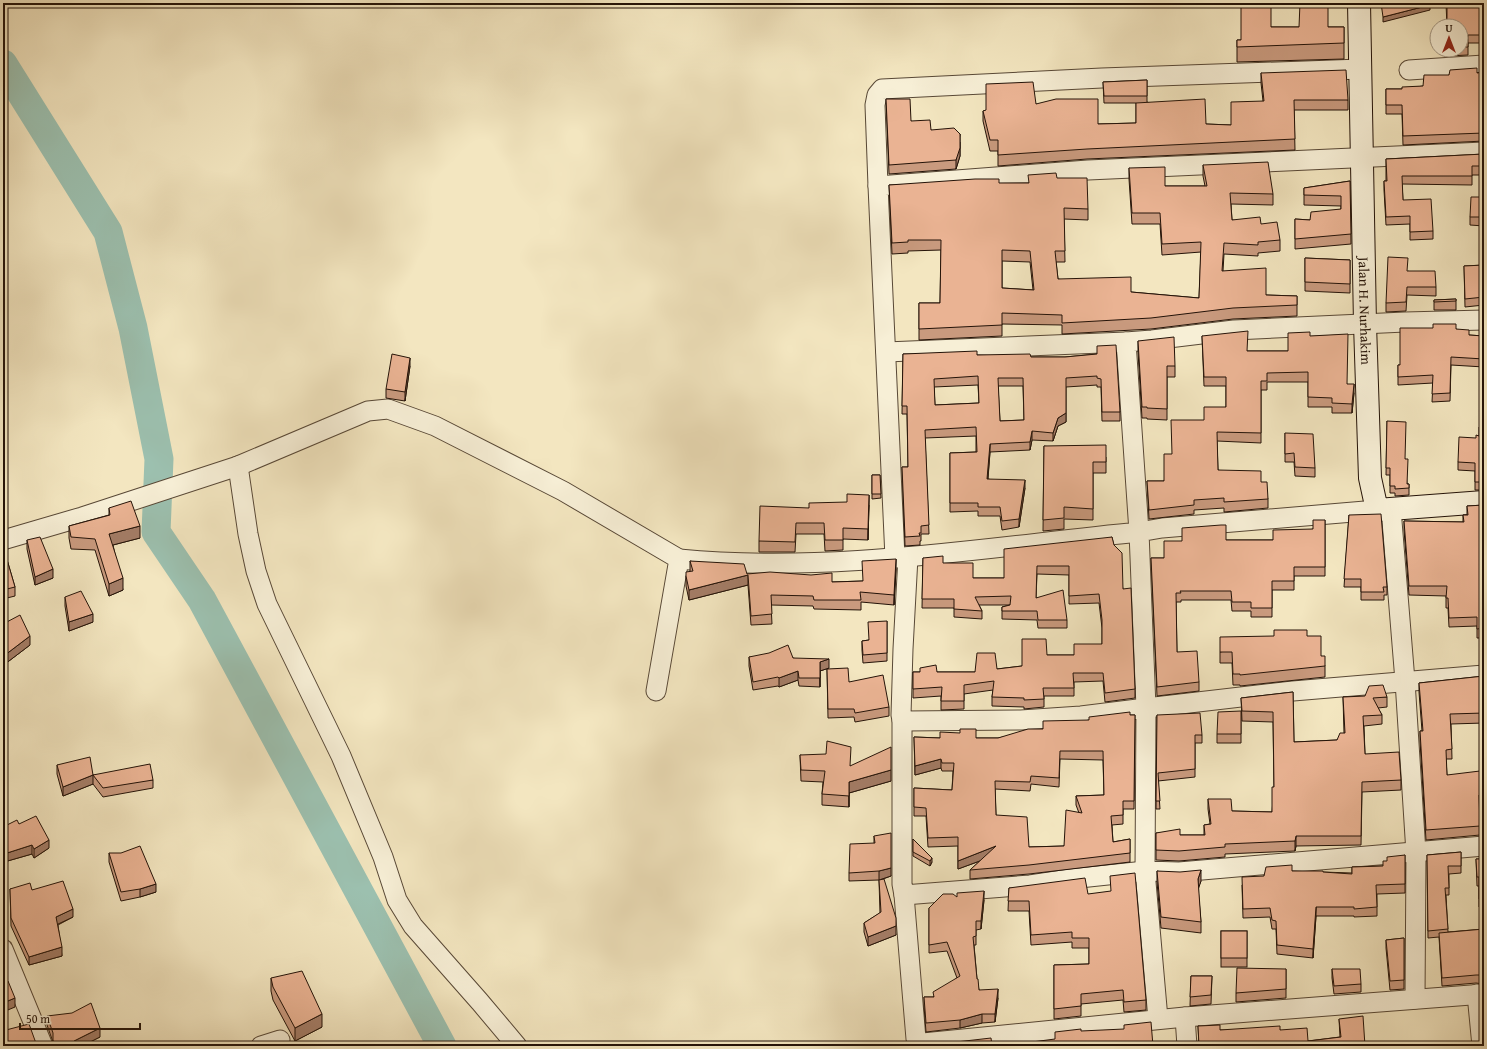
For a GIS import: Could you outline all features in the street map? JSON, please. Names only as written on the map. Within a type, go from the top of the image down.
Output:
[{"type":"main road","name":"Jalan H. Nurhakim","points":[[1360,3],[1365,324],[1370,478],[1384,509]]},
{"type":"main road","points":[[1384,509],[1484,502]]},
{"type":"street","points":[[1409,70],[1484,65]]},
{"type":"street","points":[[1361,69],[1094,78],[882,89],[877,95],[875,105],[886,352],[901,558],[902,884],[916,1039],[924,1043],[1158,1019],[1480,994],[1482,1046]]},
{"type":"street","points":[[878,186],[1088,170],[1484,152]]},
{"type":"street","points":[[886,352],[1126,342],[1234,330],[1484,320]]},
{"type":"street","points":[[1126,342],[1139,532],[1146,708],[1145,871],[1158,1019]]},
{"type":"street","points":[[3,540],[238,466],[368,411],[388,409],[435,426],[556,488],[679,559],[697,561],[788,563],[901,558],[1178,527],[1384,509],[1405,681],[1416,852],[1415,999]]},
{"type":"street","points":[[238,466],[248,534],[256,571],[267,604],[341,756],[383,857],[397,900],[413,926],[480,1002],[516,1046]]},
{"type":"street","points":[[656,691],[679,559]]},
{"type":"street","points":[[902,720],[1022,720],[1082,716],[1293,690],[1484,675]]},
{"type":"street","points":[[904,895],[1030,885],[1145,871],[1179,872],[1484,846]]},
{"type":"street","points":[[3,949],[43,1046]]},
{"type":"street","points":[[1185,1017],[1187,1046]]},
{"type":"street","points":[[16,1033],[36,1027]]},
{"type":"street","points":[[261,1046],[280,1040]]},
{"type":"building","points":[[1241,3],[1271,3],[1271,27],[1299,27],[1300,3],[1328,3],[1328,27],[1344,27],[1344,43],[1237,47],[1237,40],[1241,40]]},
{"type":"building","points":[[1381,3],[1430,3],[1430,5],[1383,17]]},
{"type":"building","points":[[1447,3],[1484,3],[1484,35],[1469,35],[1469,18],[1447,18]]},
{"type":"building","points":[[1477,68],[1477,73],[1484,72],[1484,133],[1403,136],[1402,105],[1386,105],[1386,89],[1402,89],[1402,87],[1423,86],[1424,75],[1449,75],[1450,70]]},
{"type":"building","points":[[1346,70],[1348,100],[1294,100],[1295,139],[1087,149],[998,155],[998,140],[990,140],[983,111],[986,110],[986,84],[1033,82],[1036,104],[1056,99],[1098,99],[1098,124],[1136,123],[1136,103],[1205,99],[1206,124],[1231,125],[1231,102],[1264,101],[1261,73]]},
{"type":"building","points":[[1147,80],[1147,96],[1104,96],[1103,82]]},
{"type":"building","points":[[886,99],[910,99],[911,121],[930,120],[931,130],[954,128],[960,134],[960,148],[956,160],[889,165]]},
{"type":"building","points":[[1484,154],[1484,166],[1472,166],[1472,176],[1402,176],[1403,200],[1431,199],[1433,231],[1410,232],[1410,216],[1386,217],[1384,181],[1387,181],[1386,159]]},
{"type":"building","points":[[1268,162],[1273,194],[1230,193],[1232,220],[1260,217],[1261,224],[1277,222],[1280,240],[1258,242],[1258,245],[1224,243],[1222,271],[1266,268],[1266,295],[1297,296],[1297,305],[1233,308],[1151,318],[1062,323],[1062,315],[1002,313],[1002,325],[919,329],[919,303],[940,303],[941,240],[908,240],[908,242],[892,243],[889,185],[975,179],[999,179],[999,183],[1029,183],[1028,175],[1056,173],[1057,178],[1087,178],[1088,209],[1064,208],[1065,251],[1055,251],[1058,279],[1131,277],[1131,292],[1199,298],[1201,242],[1162,244],[1160,213],[1132,213],[1129,168],[1165,167],[1165,186],[1207,186],[1203,165]],"holes":[[[1002,250],[1030,251],[1034,290],[1002,288]]]},
{"type":"building","points":[[1350,181],[1351,234],[1295,239],[1295,219],[1310,220],[1311,212],[1341,209],[1341,196],[1304,195],[1304,188]]},
{"type":"building","points":[[1471,197],[1484,197],[1484,217],[1470,217]]},
{"type":"building","points":[[1388,257],[1408,258],[1407,271],[1435,271],[1436,287],[1407,287],[1406,302],[1386,303]]},
{"type":"building","points":[[1305,258],[1350,260],[1350,284],[1305,282]]},
{"type":"building","points":[[1484,265],[1484,297],[1465,299],[1464,266]]},
{"type":"building","points":[[1456,299],[1456,301],[1434,302],[1434,300]]},
{"type":"building","points":[[1433,324],[1456,324],[1456,329],[1469,330],[1469,335],[1484,336],[1484,359],[1451,357],[1450,393],[1432,394],[1433,375],[1398,377],[1398,365],[1400,365],[1400,328],[1433,328]]},
{"type":"building","points":[[1248,331],[1247,351],[1288,351],[1288,333],[1310,332],[1310,336],[1348,334],[1347,384],[1354,384],[1352,404],[1332,403],[1332,398],[1308,397],[1308,372],[1267,373],[1267,381],[1261,381],[1261,433],[1217,432],[1218,470],[1261,471],[1261,482],[1267,482],[1268,499],[1224,502],[1224,498],[1194,500],[1194,505],[1149,510],[1147,481],[1164,481],[1164,454],[1172,454],[1171,420],[1204,420],[1204,407],[1226,407],[1226,377],[1204,377],[1202,336]]},
{"type":"building","points":[[1174,337],[1175,366],[1167,366],[1167,409],[1142,407],[1138,341]]},
{"type":"building","points":[[1116,345],[1120,412],[1102,412],[1101,379],[1097,378],[1097,376],[1066,378],[1066,413],[1058,418],[1053,433],[1032,431],[1030,442],[990,444],[987,479],[1025,480],[1019,519],[1002,521],[1000,507],[978,507],[978,503],[950,503],[950,453],[977,452],[976,427],[925,430],[929,525],[921,526],[921,533],[919,533],[920,536],[905,537],[902,467],[908,467],[907,406],[902,406],[903,354],[977,351],[977,355],[1030,354],[1031,357],[1065,357],[1097,354],[1097,346]],"holes":[[[978,376],[979,403],[935,405],[934,379]],[[998,378],[1023,378],[1024,420],[1000,421]]]},
{"type":"building","points":[[392,354],[410,358],[405,392],[386,389]]},
{"type":"building","points":[[1387,421],[1406,422],[1405,459],[1408,459],[1407,484],[1409,484],[1409,488],[1395,489],[1395,486],[1390,486],[1390,468],[1386,468]]},
{"type":"building","points":[[1479,427],[1484,428],[1484,482],[1475,482],[1475,463],[1458,462],[1459,437],[1476,438],[1476,435],[1479,436]]},
{"type":"building","points":[[1285,433],[1313,434],[1315,468],[1295,467],[1294,453],[1285,454]]},
{"type":"building","points":[[1106,445],[1106,462],[1093,462],[1093,509],[1064,507],[1064,518],[1043,520],[1044,446]]},
{"type":"building","points":[[872,475],[880,475],[881,494],[872,494]]},
{"type":"building","points":[[847,494],[869,495],[868,529],[843,528],[843,540],[825,540],[824,523],[796,523],[795,542],[759,541],[760,506],[809,508],[809,503],[847,502]]},
{"type":"building","points":[[131,501],[140,526],[109,534],[123,578],[109,584],[95,539],[71,537],[69,526],[110,515],[109,508]]},
{"type":"building","points":[[1484,505],[1484,628],[1477,629],[1477,617],[1449,618],[1448,598],[1446,598],[1447,586],[1409,586],[1404,521],[1464,522],[1463,515],[1468,515],[1467,506]]},
{"type":"building","points":[[1381,514],[1387,587],[1383,587],[1384,592],[1361,592],[1361,579],[1344,579],[1349,515]]},
{"type":"building","points":[[1313,520],[1325,520],[1325,567],[1294,567],[1294,581],[1272,581],[1272,608],[1251,608],[1251,602],[1232,602],[1231,591],[1180,591],[1181,593],[1176,593],[1177,652],[1197,651],[1199,682],[1157,687],[1151,558],[1164,558],[1164,541],[1182,541],[1182,528],[1221,525],[1226,525],[1226,540],[1273,540],[1273,530],[1313,529]]},
{"type":"building","points":[[40,537],[53,569],[35,577],[27,540]]},
{"type":"building","points":[[1112,537],[1114,545],[1122,553],[1123,589],[1131,588],[1135,689],[1105,693],[1103,673],[1073,673],[1074,688],[1043,688],[1044,699],[1024,700],[1024,698],[992,697],[994,681],[964,685],[964,701],[941,701],[942,687],[913,689],[913,672],[920,672],[920,668],[936,665],[937,672],[975,672],[977,653],[995,653],[997,669],[1022,666],[1022,639],[1046,639],[1047,655],[1074,655],[1074,644],[1102,644],[1102,620],[1099,594],[1069,596],[1069,566],[1037,566],[1036,598],[1063,590],[1067,620],[1038,620],[1037,611],[1002,611],[1002,607],[1010,605],[1011,596],[975,597],[982,611],[954,609],[954,599],[922,599],[923,558],[943,556],[943,563],[973,563],[973,578],[1004,578],[1004,549]]},
{"type":"building","points":[[3,546],[15,587],[3,590]]},
{"type":"building","points":[[896,559],[894,595],[860,592],[861,600],[814,600],[813,596],[771,595],[772,614],[751,616],[748,575],[689,590],[686,576],[686,572],[693,571],[690,561],[744,564],[747,574],[770,572],[811,575],[832,573],[832,582],[863,581],[862,561]]},
{"type":"building","points":[[81,591],[93,614],[69,622],[65,597]]},
{"type":"building","points":[[20,615],[30,636],[5,655],[3,649],[3,624]]},
{"type":"building","points":[[887,621],[887,653],[863,655],[862,641],[869,640],[868,622]]},
{"type":"building","points":[[1274,630],[1307,630],[1307,636],[1321,636],[1321,656],[1325,656],[1325,666],[1240,675],[1233,674],[1232,652],[1220,652],[1220,637],[1274,636]]},
{"type":"building","points":[[788,645],[793,658],[829,659],[820,662],[820,678],[799,678],[798,671],[779,678],[753,682],[749,657],[769,653]]},
{"type":"building","points":[[848,668],[849,682],[883,675],[889,707],[855,713],[854,709],[828,709],[827,669]]},
{"type":"building","points":[[1484,676],[1484,713],[1450,714],[1452,749],[1446,750],[1447,775],[1480,771],[1483,795],[1479,795],[1480,826],[1426,830],[1420,731],[1423,731],[1419,683]]},
{"type":"building","points":[[1383,685],[1387,697],[1373,698],[1382,715],[1363,716],[1365,754],[1399,752],[1401,780],[1362,782],[1361,836],[1296,836],[1295,841],[1225,844],[1225,847],[1179,851],[1156,850],[1156,833],[1180,829],[1180,835],[1205,835],[1204,825],[1211,824],[1208,799],[1231,799],[1232,811],[1272,812],[1272,787],[1274,787],[1273,712],[1242,711],[1241,698],[1293,692],[1294,742],[1337,740],[1340,733],[1345,733],[1343,697],[1365,696],[1369,686]]},
{"type":"building","points":[[3,706],[7,715],[3,717]]},
{"type":"building","points":[[1241,711],[1241,734],[1217,734],[1218,712]]},
{"type":"building","points":[[1130,712],[1130,715],[1135,715],[1134,801],[1123,801],[1123,815],[1111,816],[1113,842],[1130,839],[1130,853],[1029,865],[970,870],[996,846],[958,861],[958,837],[928,838],[926,808],[914,807],[914,788],[952,790],[954,763],[942,763],[941,759],[915,766],[914,737],[940,738],[940,732],[960,733],[960,729],[976,729],[976,738],[998,738],[1028,729],[1043,729],[1043,721],[1089,720],[1089,717]],"holes":[[[1060,751],[1103,751],[1104,795],[1076,796],[1082,813],[1066,810],[1064,846],[1029,847],[1027,817],[996,815],[995,781],[1030,782],[1031,776],[1059,778]]]},
{"type":"building","points":[[1200,713],[1202,735],[1195,735],[1195,769],[1158,773],[1160,801],[1156,801],[1157,715]]},
{"type":"building","points":[[827,741],[851,747],[850,766],[891,747],[891,770],[849,782],[849,796],[822,794],[825,771],[801,770],[800,755],[826,754]]},
{"type":"building","points":[[90,757],[93,775],[63,787],[57,765]]},
{"type":"building","points":[[150,764],[153,780],[103,788],[93,775]]},
{"type":"building","points":[[36,816],[49,840],[34,849],[32,845],[4,854],[3,827],[17,820],[19,824]]},
{"type":"building","points":[[891,833],[891,868],[879,871],[849,873],[850,844],[875,843],[874,836]]},
{"type":"building","points":[[913,839],[932,858],[930,861],[913,852]]},
{"type":"building","points":[[140,846],[156,884],[140,889],[121,892],[109,853],[121,853]]},
{"type":"building","points":[[1461,852],[1461,866],[1448,866],[1449,888],[1445,888],[1448,929],[1428,931],[1427,855]]},
{"type":"building","points":[[1405,855],[1405,884],[1376,885],[1377,907],[1354,909],[1354,907],[1316,907],[1313,949],[1277,945],[1276,921],[1272,920],[1270,908],[1243,909],[1242,877],[1264,876],[1266,867],[1292,865],[1292,871],[1323,871],[1352,874],[1352,867],[1383,866],[1383,861],[1387,861],[1387,857]]},
{"type":"building","points":[[1476,859],[1484,859],[1484,899],[1479,899],[1479,877],[1477,877]]},
{"type":"building","points":[[1201,870],[1198,879],[1201,922],[1161,917],[1157,871],[1180,872]]},
{"type":"building","points":[[1135,873],[1146,1000],[1124,1002],[1123,990],[1081,994],[1081,1006],[1054,1009],[1054,965],[1089,964],[1089,938],[1072,938],[1072,932],[1031,935],[1029,901],[1008,901],[1009,888],[1085,878],[1088,894],[1111,891],[1110,876]]},
{"type":"building","points":[[884,879],[896,918],[896,926],[868,937],[864,923],[881,912],[879,880]]},
{"type":"building","points":[[63,881],[73,909],[56,917],[62,947],[29,957],[11,918],[10,889],[30,883],[32,890]]},
{"type":"building","points":[[984,891],[981,921],[976,921],[976,936],[973,937],[979,990],[998,989],[995,1014],[982,1014],[960,1020],[926,1023],[924,997],[934,997],[933,992],[960,976],[947,942],[929,945],[929,908],[943,894],[953,894],[957,897],[957,893]]},
{"type":"building","points":[[1484,929],[1484,975],[1442,978],[1439,933]]},
{"type":"building","points":[[1221,931],[1247,931],[1247,958],[1221,958]]},
{"type":"building","points":[[1404,938],[1404,980],[1390,981],[1386,940]]},
{"type":"building","points":[[1237,968],[1286,969],[1286,989],[1236,993]]},
{"type":"building","points":[[1332,969],[1360,969],[1361,984],[1334,986]]},
{"type":"building","points":[[302,971],[322,1014],[295,1028],[273,987],[271,978]]},
{"type":"building","points":[[1191,976],[1212,976],[1211,995],[1190,997]]},
{"type":"building","points":[[8,981],[15,998],[3,1003],[3,983]]},
{"type":"building","points":[[91,1003],[100,1028],[74,1041],[75,1046],[56,1046],[47,1016],[72,1013]]},
{"type":"building","points":[[1363,1016],[1365,1046],[1199,1046],[1198,1026],[1220,1025],[1220,1030],[1280,1026],[1280,1030],[1307,1028],[1308,1041],[1341,1037],[1339,1019]]},
{"type":"building","points":[[1151,1022],[1153,1046],[1032,1046],[1032,1042],[1055,1039],[1055,1032],[1081,1029],[1081,1031],[1124,1029],[1124,1025]]},
{"type":"building","points":[[29,1024],[37,1046],[3,1046],[3,1030]]},
{"type":"building","points":[[991,1038],[992,1046],[930,1046],[930,1045]]},
{"type":"waterway","points":[[3,64],[108,232],[133,328],[159,459],[156,532],[202,600],[442,1046]]}]
